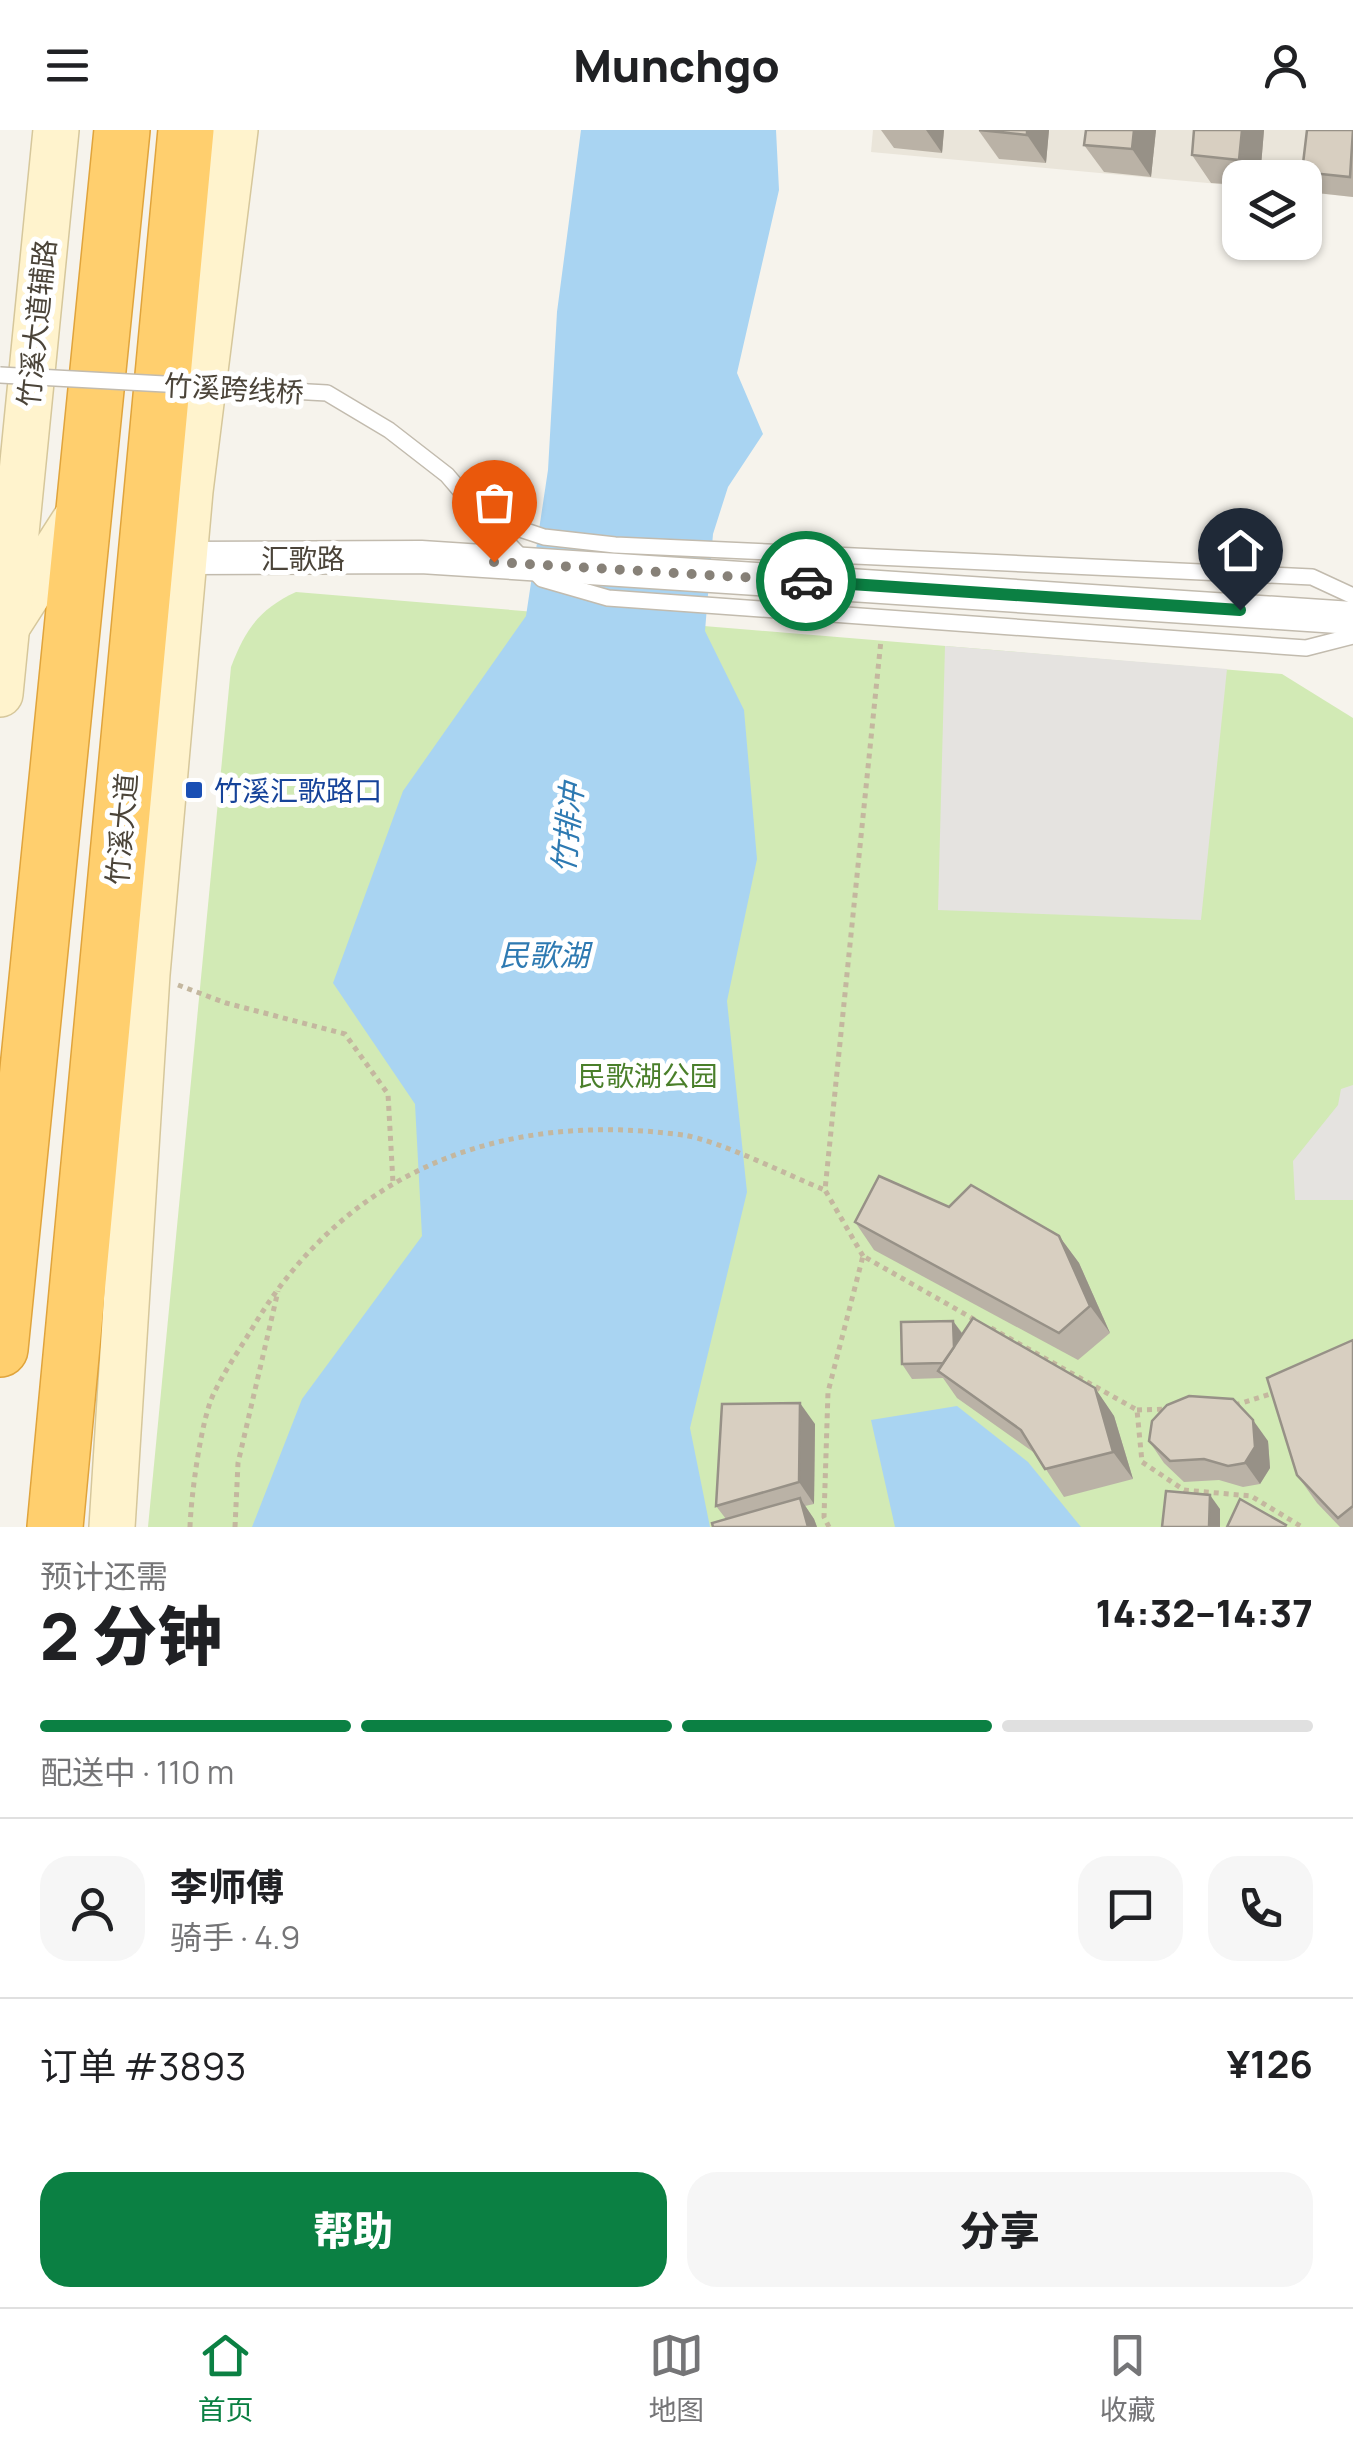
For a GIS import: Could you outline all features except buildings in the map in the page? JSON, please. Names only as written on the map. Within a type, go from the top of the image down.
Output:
[{"type":"highway","points":[[0,1349],[80,511],[122,130]]},
{"type":"highway","name":"竹溪大道","points":[[55,1527],[186,130]]},
{"type":"main road","name":"竹溪大道辅路","points":[[0,694],[56,130]]},
{"type":"main road","points":[[112,1527],[146,991],[184,558],[235,130]]},
{"type":"main road","points":[[138,650],[190,491]]},
{"type":"main road","points":[[5,629],[80,511]]},
{"type":"main road","points":[[95,1112],[146,991]]},
{"type":"main road","points":[[74,1527],[118,1451]]},
{"type":"street","name":"汇歌路","points":[[184,558],[421,558],[1353,618]]},
{"type":"lane","name":"竹溪跨线桥","points":[[0,375],[327,393],[390,430],[447,475],[542,579],[608,598],[1306,648],[1353,636]]},
{"type":"lane","points":[[483,516],[544,537],[615,545],[1312,577],[1353,596]]},
{"type":"path","points":[[880,640],[825,1190],[863,1256],[1137,1410],[1174,1408]]},
{"type":"path","points":[[146,991],[226,1003],[346,1034],[388,1094],[393,1182]]},
{"type":"path","points":[[190,1527],[212,1396],[280,1283],[339,1219],[393,1182],[471,1148],[566,1130],[686,1136],[825,1190]]},
{"type":"path","points":[[829,1527],[824,1517],[828,1392],[863,1256]]},
{"type":"path","points":[[236,1527],[238,1463],[280,1283]]},
{"type":"path","points":[[1229,1406],[1294,1387]]},
{"type":"path","points":[[1137,1410],[1142,1462],[1184,1490],[1251,1496],[1302,1527]]},
{"type":"shaded area","points":[[873,130],[1353,130],[1353,197],[1322,194],[1322,160],[1222,160],[1222,184],[871,152]]},
{"type":"shaded area","points":[[945,646],[1227,669],[1201,920],[938,910]]},
{"type":"shaded area","points":[[1353,1085],[1353,1200],[1295,1200],[1293,1161],[1338,1105],[1341,1089]]},
{"type":"green space","name":"民歌湖公园","points":[[296,592],[1282,674],[1353,718],[1353,1527],[148,1527],[231,667],[255,622]]},
{"type":"water","name":"民歌湖","points":[[581,130],[776,130],[779,190],[737,373],[763,434],[728,487],[713,534],[705,631],[744,710],[757,859],[727,1001],[747,1192],[690,1428],[710,1527],[252,1527],[302,1399],[422,1236],[415,1104],[333,983],[403,791],[526,616],[548,470],[557,312]]},
{"type":"water","points":[[957,1406],[1028,1462],[1081,1527],[895,1527],[871,1420]]},
{"type":"way so far","points":[[494,562],[806,581]]},
{"type":"place","name":"竹溪汇歌路口","points":[[194,790]]},
{"type":"route","points":[[806,581],[1240,610]]},
{"type":"water label","name":"竹排冲","points":[[567,828]]}]
